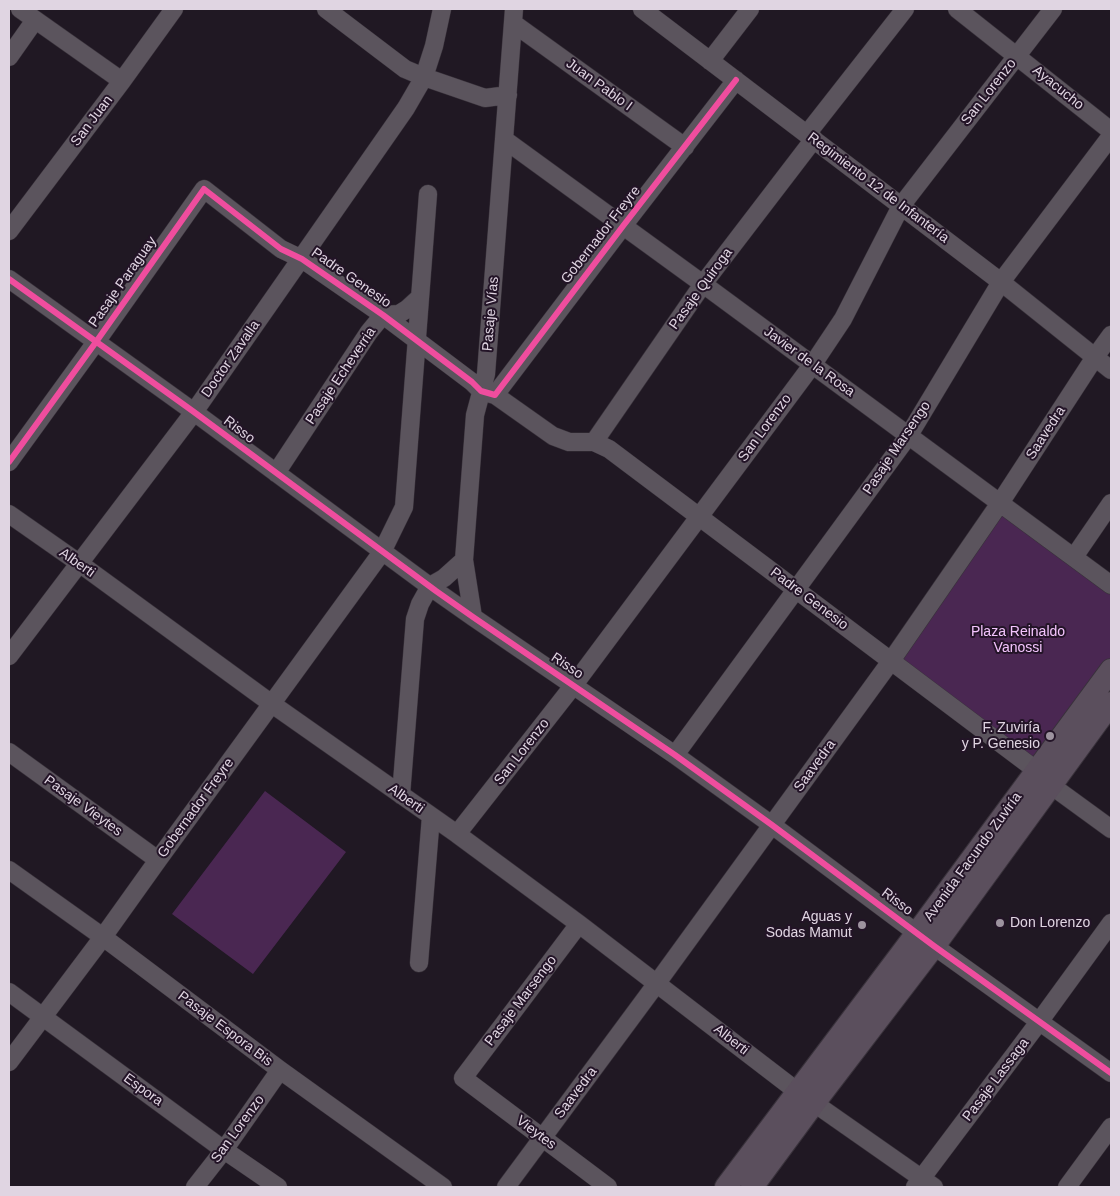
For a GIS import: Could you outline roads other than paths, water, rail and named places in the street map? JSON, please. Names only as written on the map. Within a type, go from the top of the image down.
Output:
[{"type":"main road","name":"Avenida Facundo Zuviría","points":[[726,1187],[806,1097],[926,940],[1044,778],[1111,670]]},
{"type":"main road","name":"Avenida Facundo Zuviría","points":[[1044,778],[1111,703]]},
{"type":"main road","name":"Avenida Facundo Zuviría","points":[[752,1187],[806,1097]]},
{"type":"street","points":[[20,9],[122,81]]},
{"type":"street","name":"San Juan","points":[[9,231],[174,9]]},
{"type":"street","points":[[326,9],[405,69],[484,98],[508,95]]},
{"type":"street","points":[[424,77],[434,46],[442,9]]},
{"type":"street","name":"Regimiento 12 de Infantería","points":[[642,9],[1001,282],[1111,370]]},
{"type":"street","points":[[710,61],[750,9]]},
{"type":"street","name":"Pasaje Quiroga","points":[[594,442],[703,284],[904,9]]},
{"type":"street","name":"Ayacucho","points":[[957,9],[1111,131]]},
{"type":"street","name":"San Lorenzo","points":[[457,834],[573,686],[813,364],[843,319],[901,206],[1053,9]]},
{"type":"street","name":"Pasaje Vías","points":[[472,617],[464,560],[475,414],[488,393],[486,374],[514,16]]},
{"type":"street","name":"Juan Pablo I","points":[[514,16],[685,147]]},
{"type":"street","points":[[9,57],[35,20]]},
{"type":"street","name":"Doctor Zavalla","points":[[9,656],[194,412],[406,108],[424,77]]},
{"type":"street","name":"Gobernador Freyre","points":[[488,393],[623,226],[736,80]]},
{"type":"street","name":"Pasaje Marsengo","points":[[675,755],[909,435],[1001,282],[1111,136]]},
{"type":"street","name":"Javier de la Rosa","points":[[505,140],[813,364],[1111,585]]},
{"type":"street","name":"Padre Genesio","points":[[204,189],[281,249],[302,259],[472,382],[553,436],[569,442],[594,442],[610,449],[1111,829]]},
{"type":"street","name":"Pasaje Paraguay","points":[[9,462],[204,189]]},
{"type":"street","points":[[382,552],[404,507],[428,194]]},
{"type":"street","name":"Risso","points":[[9,279],[194,412],[472,617],[675,755],[926,940],[1111,1073]]},
{"type":"street","name":"Pasaje Echeverria","points":[[276,473],[369,332],[383,316],[399,314],[420,297]]},
{"type":"street","name":"Saavedra","points":[[506,1187],[891,661],[1000,503],[1095,357],[1111,336]]},
{"type":"street","points":[[1074,557],[1111,503]]},
{"type":"street","name":"Alberti","points":[[9,514],[272,704],[457,834],[924,1184]]},
{"type":"street","name":"Gobernador Freyre","points":[[9,1062],[103,937],[382,552]]},
{"type":"street","points":[[401,795],[416,619],[420,604],[430,586],[444,578],[464,560]]},
{"type":"street","name":"Pasaje Vieytes","points":[[9,752],[158,860]]},
{"type":"street","points":[[419,963],[431,816]]},
{"type":"street","name":"Pasaje Espora Bis","points":[[9,870],[442,1187]]},
{"type":"street","name":"Pasaje Lassaga","points":[[924,1184],[1111,923]]},
{"type":"street","name":"Pasaje Marsengo","points":[[464,1078],[579,924]]},
{"type":"street","name":"Espora","points":[[9,992],[224,1150],[278,1187]]},
{"type":"street","name":"San Lorenzo","points":[[195,1187],[224,1150],[280,1070]]},
{"type":"street","name":"Vieytes","points":[[464,1078],[608,1187]]},
{"type":"street","points":[[1067,1187],[1111,1127]]},
{"type":"place","name":"F. Zuviría y P. Genesio","points":[[1050,736]]},
{"type":"place","name":"Don Lorenzo","points":[[1000,923]]},
{"type":"place","name":"Aguas y Sodas Mamut","points":[[862,925]]},
{"type":"park label","name":"Plaza Reinaldo Vanossi","points":[[1018,640]]}]
